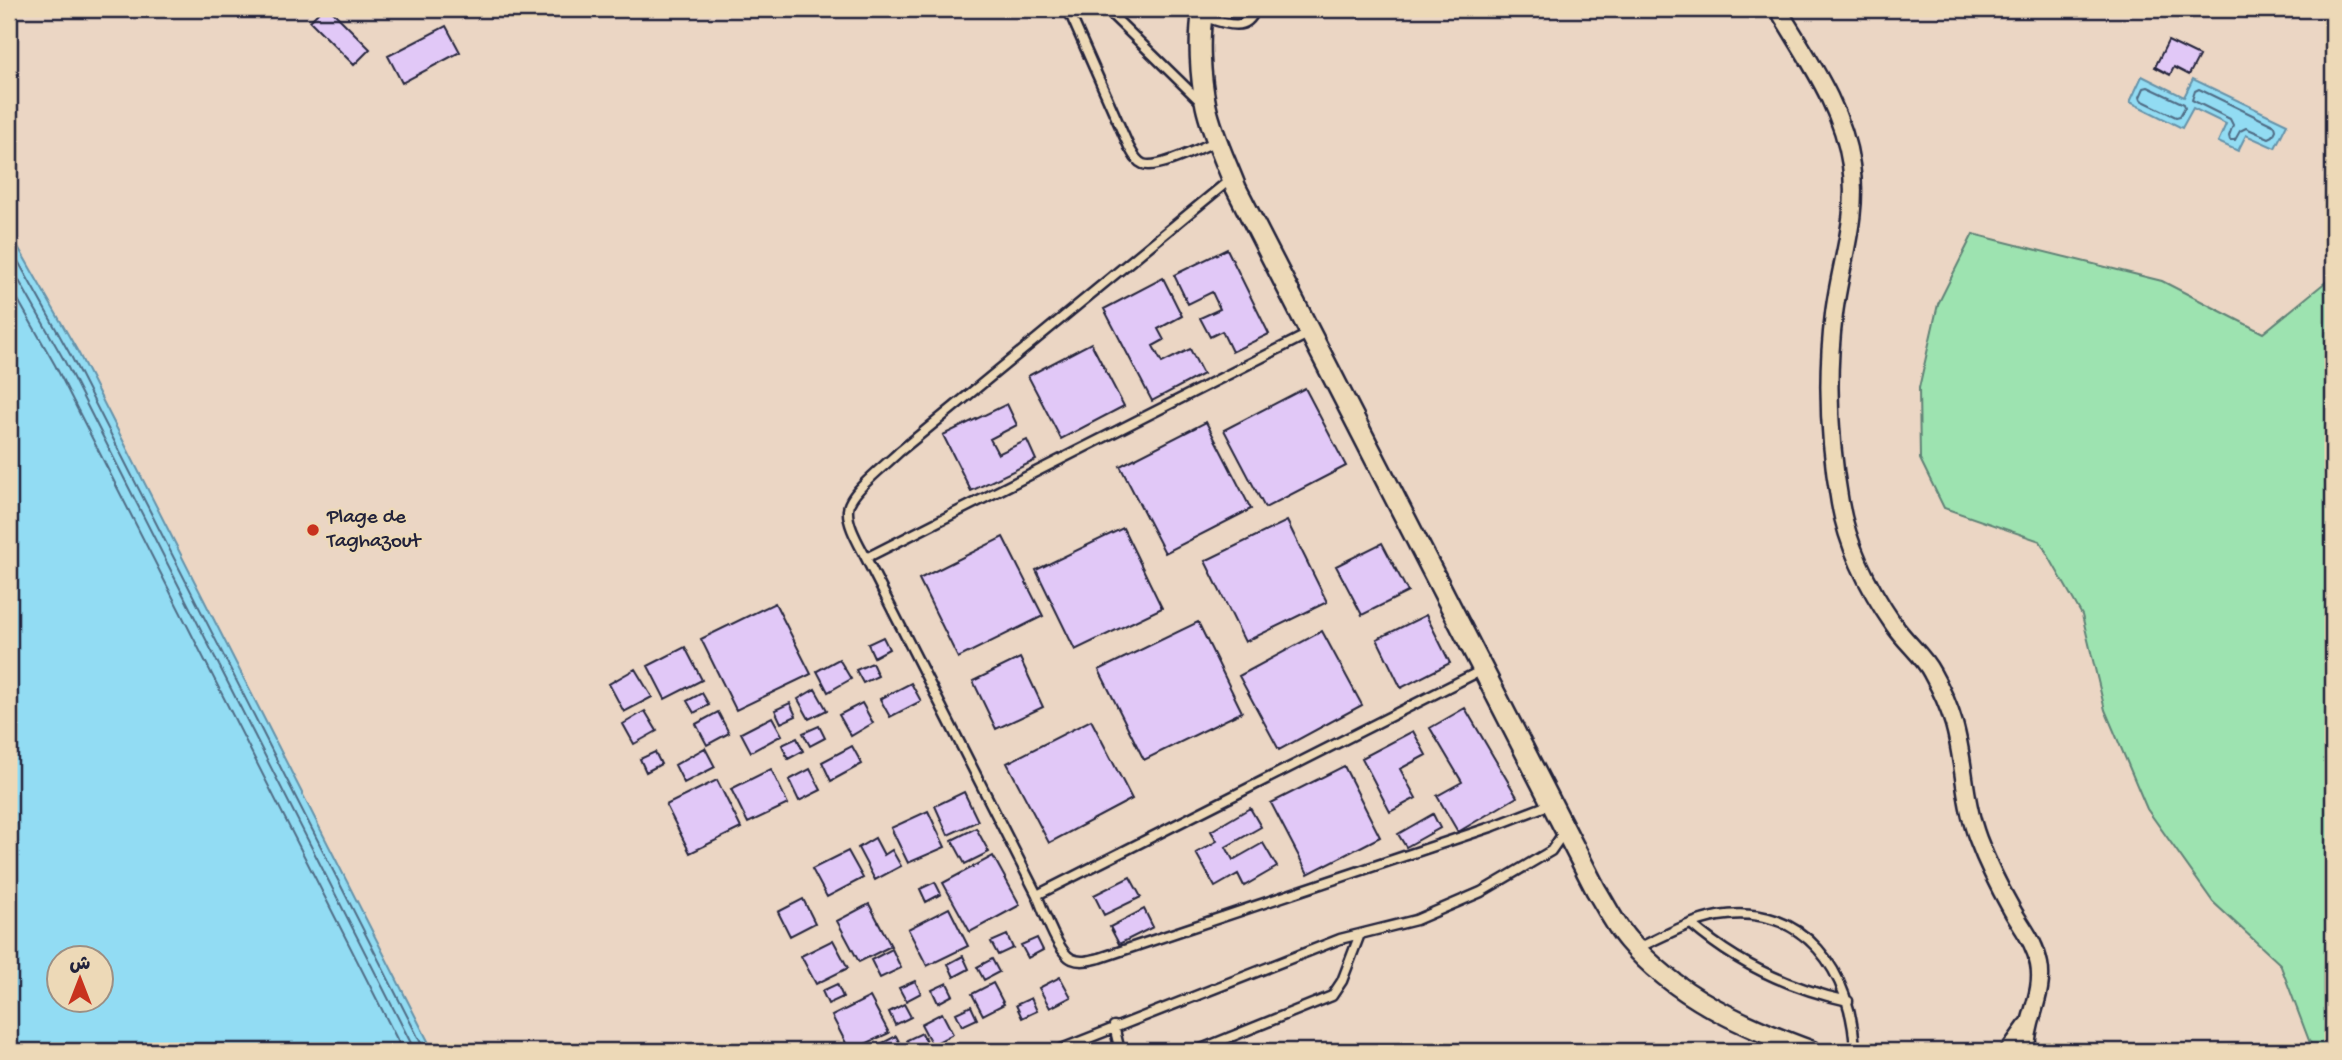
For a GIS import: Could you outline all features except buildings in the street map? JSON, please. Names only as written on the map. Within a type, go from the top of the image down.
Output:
[{"type":"street","points":[[1778,9],[1833,104],[1852,166],[1852,213],[1834,312],[1829,380],[1831,437],[1840,506],[1859,566],[1895,626],[1930,668],[1955,726],[1966,801],[1977,837],[1999,886],[2032,940],[2039,965],[2040,988],[2028,1024],[2026,1051]]},
{"type":"street","points":[[1203,13],[1202,80],[1206,108],[1232,178],[1552,804],[1614,919],[1636,949],[1669,980],[1707,1006],[1769,1036],[1811,1051]]},
{"type":"street","points":[[2009,1051],[2028,1024]]},
{"type":"lane","points":[[1068,9],[1129,147],[1139,162],[1147,166],[1158,164],[1217,141]]},
{"type":"lane","points":[[1106,9],[1206,108]]},
{"type":"lane","points":[[1203,13],[1233,25],[1240,25],[1251,19],[1255,9]]},
{"type":"lane","points":[[1232,178],[900,452],[853,496],[848,506],[849,519],[866,558],[1037,895],[1064,954],[1073,960],[1089,961],[1494,826],[1552,804]]},
{"type":"lane","points":[[866,558],[1310,333]]},
{"type":"lane","points":[[1037,895],[1484,668]]},
{"type":"lane","points":[[1056,1051],[1340,939],[1416,920],[1481,892],[1551,851],[1566,830]]},
{"type":"lane","points":[[1636,949],[1713,917],[1754,915],[1781,921],[1805,935],[1834,971],[1848,1001],[1855,1051]]},
{"type":"lane","points":[[1691,924],[1731,955],[1764,973],[1799,988],[1848,1001]]},
{"type":"lane","points":[[1196,1051],[1332,996],[1342,981],[1360,934]]},
{"type":"lane","points":[[1114,1026],[1120,1051]]},
{"type":"green space","points":[[1973,234],[2162,281],[2263,333],[2333,276],[2333,1051],[2313,1051],[2280,964],[2213,902],[2147,809],[2105,710],[2082,615],[2040,541],[1944,508],[1920,459],[1919,388],[1938,304]]},
{"type":"water","points":[[2142,76],[2184,97],[2193,79],[2287,124],[2275,148],[2246,135],[2238,151],[2218,142],[2226,124],[2193,108],[2182,128],[2130,102]]},
{"type":"water","points":[[9,231],[78,352],[433,1051],[9,1051]]},
{"type":"place","name":"Plage de Taghazout","points":[[313,530]]}]
